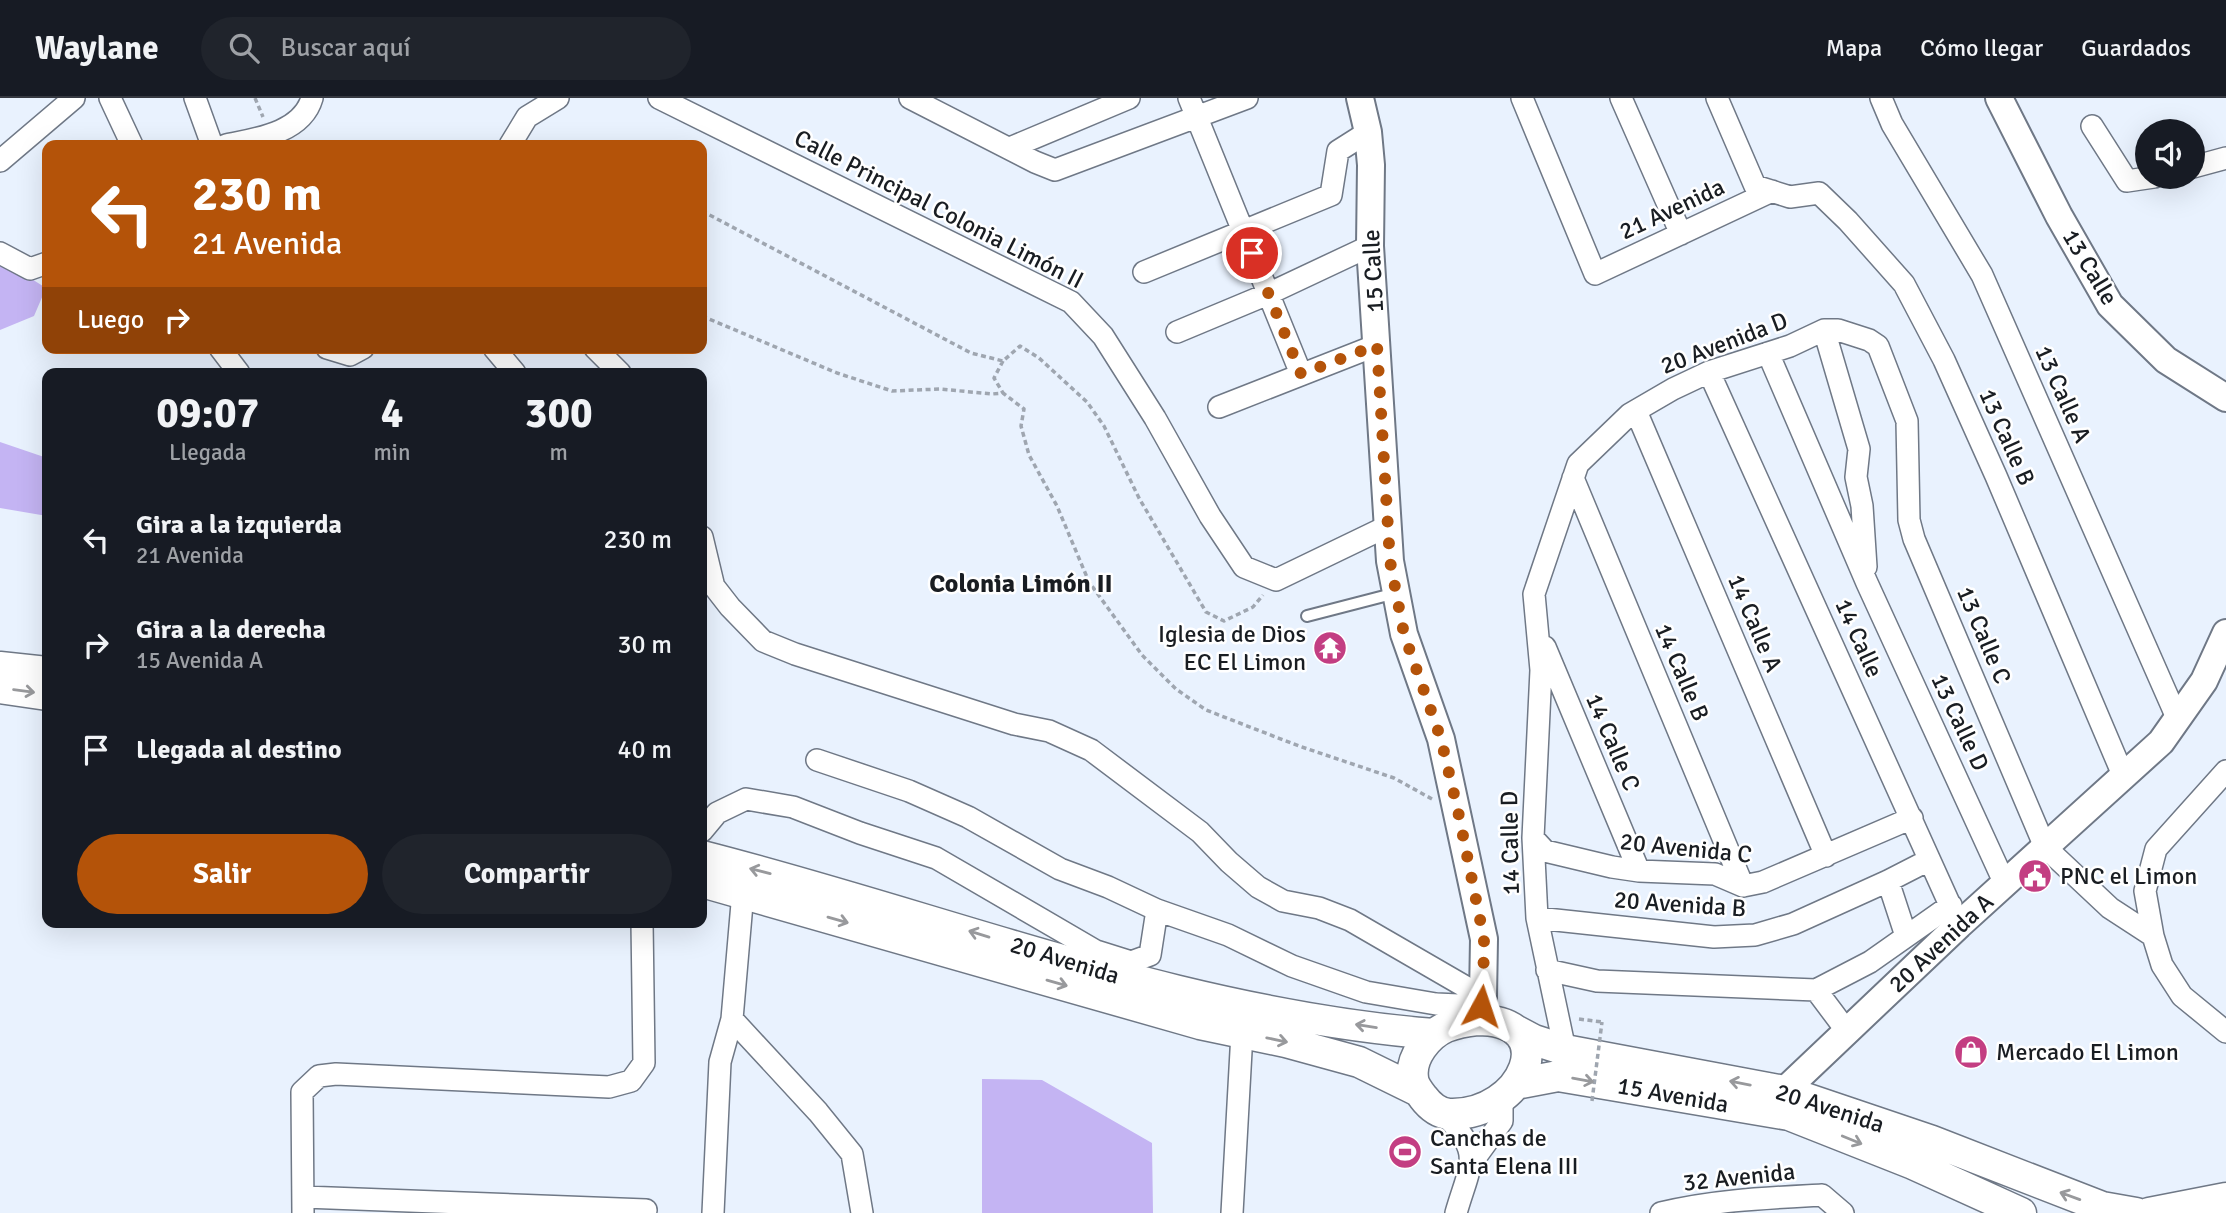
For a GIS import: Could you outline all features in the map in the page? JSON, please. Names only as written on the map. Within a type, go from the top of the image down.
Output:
[{"type":"main road","points":[[0,667],[42,671]]},
{"type":"main road","points":[[0,688],[42,694]]},
{"type":"main road","name":"20 Avenida","points":[[707,857],[795,880],[1145,984],[1250,1008],[1434,1034]]},
{"type":"main road","name":"20 Avenida","points":[[707,883],[1200,1024],[1359,1062],[1418,1091]]},
{"type":"main road","points":[[1480,1008],[1517,1031],[1527,1048],[1526,1066],[1509,1091],[1489,1107],[1470,1114],[1444,1114],[1429,1105],[1418,1091],[1413,1078],[1416,1056],[1434,1034],[1480,1008]]},
{"type":"main road","name":"20 Avenida","points":[[1517,1031],[1534,1040],[1565,1050],[1784,1091],[1932,1141],[2102,1207],[2136,1213]]},
{"type":"main road","name":"15 Avenida","points":[[1509,1091],[1558,1076],[1788,1115],[1913,1164],[2021,1213]]},
{"type":"main road","points":[[2150,1213],[2226,1198]]},
{"type":"street","points":[[0,161],[74,98]]},
{"type":"street","points":[[110,98],[130,140]]},
{"type":"street","points":[[195,98],[210,140]]},
{"type":"street","points":[[271,140],[297,121],[312,98]]},
{"type":"street","points":[[513,140],[527,117],[558,98]]},
{"type":"street","name":"Calle Principal Colonia Limón II","points":[[659,98],[1071,302],[1103,336],[1155,418],[1210,516],[1244,567],[1276,580]]},
{"type":"street","points":[[911,98],[1048,169],[1062,169],[1247,98]]},
{"type":"street","points":[[1010,148],[1129,98]]},
{"type":"street","points":[[1189,98],[1301,374]]},
{"type":"street","name":"15 Calle","points":[[1360,98],[1368,132],[1371,165],[1370,246],[1390,561],[1404,634],[1441,739],[1484,939],[1480,1008]]},
{"type":"street","name":"21 Avenida","points":[[1522,98],[1595,274],[1772,191]]},
{"type":"street","points":[[1621,98],[1681,234]]},
{"type":"street","points":[[1717,98],[1755,186],[1772,191]]},
{"type":"street","name":"13 Calle A","points":[[1881,98],[1892,124],[1983,275],[2178,720]]},
{"type":"street","name":"13 Calle","points":[[1999,98],[2059,216],[2110,306],[2166,360],[2226,398]]},
{"type":"street","points":[[2092,126],[2127,181],[2135,180]]},
{"type":"street","points":[[1144,272],[1331,195],[1338,151],[1368,132]]},
{"type":"street","points":[[2205,164],[2226,158]]},
{"type":"street","name":"13 Calle B","points":[[1772,191],[1790,197],[1819,193],[1904,284],[1944,360],[1996,476],[2123,775]]},
{"type":"street","points":[[1177,332],[1268,294],[1370,246]]},
{"type":"street","points":[[0,253],[30,269],[42,265]]},
{"type":"street","name":"20 Avenida D","points":[[1539,633],[1534,594],[1578,464],[1636,411],[1673,389],[1710,372],[1831,330]]},
{"type":"street","name":"13 Calle D","points":[[1831,330],[1859,449],[1856,477],[1867,583]]},
{"type":"street","name":"13 Calle C","points":[[1831,330],[1869,340],[1878,346],[1907,421],[1909,520],[1914,539],[2045,846],[2110,908],[2153,936]]},
{"type":"street","points":[[1219,407],[1377,345]]},
{"type":"street","name":"13 Calle D","points":[[1768,353],[1867,583],[2005,884]]},
{"type":"street","points":[[225,354],[235,368]]},
{"type":"street","points":[[499,354],[511,368]]},
{"type":"street","points":[[601,354],[615,368]]},
{"type":"street","name":"14 Calle","points":[[1710,372],[1955,915]]},
{"type":"street","name":"14 Calle A","points":[[1636,411],[1826,856]]},
{"type":"street","name":"14 Calle B","points":[[1573,478],[1743,886]]},
{"type":"street","points":[[1276,580],[1388,526]]},
{"type":"street","points":[[707,578],[730,607],[763,640],[795,654],[1001,720],[1049,731],[1091,750],[1200,832],[1258,887],[1283,901],[1319,908],[1350,920],[1480,1008]]},
{"type":"street","name":"14 Calle D","points":[[1539,633],[1541,670],[1533,838],[1537,918],[1565,1050]]},
{"type":"street","name":"14 Calle C","points":[[1539,633],[1639,871]]},
{"type":"street","name":"20 Avenida A","points":[[1547,970],[1597,981],[1816,989],[1870,962],[1906,936],[1955,915],[2005,884],[2161,742],[2204,681],[2226,633]]},
{"type":"street","points":[[817,760],[909,791],[968,817],[1060,869],[1119,892],[1157,911],[1228,935],[1292,965],[1366,992],[1436,1004],[1480,1008]]},
{"type":"street","points":[[2226,771],[2157,849],[2144,891],[2162,965],[2182,996],[2226,1032]]},
{"type":"street","name":"20 Avenida","points":[[707,825],[717,813],[746,799],[793,807],[936,858],[1096,951],[1131,962],[1150,955],[1157,911]]},
{"type":"street","name":"20 Avenida C","points":[[1533,838],[1545,850],[1612,867],[1639,871],[1716,874],[1743,886],[1763,882],[1912,818]]},
{"type":"street","name":"20 Avenida B","points":[[1537,918],[1714,937],[1755,935],[1793,924],[1929,860]]},
{"type":"street","points":[[1888,881],[1906,936]]},
{"type":"street","points":[[713,1213],[720,1062],[732,1019],[743,892]]},
{"type":"street","name":"20 Avenida A","points":[[1784,1091],[1955,915]]},
{"type":"street","points":[[642,928],[644,1063],[631,1081],[609,1087],[336,1074],[319,1076],[302,1091],[303,1205],[646,1210]]},
{"type":"street","points":[[1816,989],[1846,1030]]},
{"type":"street","points":[[732,1019],[818,1112],[852,1154],[862,1213]]},
{"type":"street","points":[[1231,1213],[1242,1033]]},
{"type":"street","points":[[1470,1165],[1502,1121],[1509,1091]]},
{"type":"street","points":[[1444,1114],[1462,1132],[1470,1149],[1470,1165],[1456,1213]]},
{"type":"street","name":"32 Avenida","points":[[1661,1213],[1689,1206],[1756,1198],[1822,1195],[1843,1213]]},
{"type":"lane","points":[[1307,616],[1396,593]]},
{"type":"path","points":[[707,214],[971,353],[1003,361]]},
{"type":"path","points":[[707,318],[836,373],[892,391],[940,388],[1003,393]]},
{"type":"path","points":[[1276,580],[1253,607],[1224,621],[1206,612],[1139,498],[1104,426],[1087,402],[1039,358],[1020,346],[1003,361],[994,378],[1003,393],[1024,410],[1021,426],[1029,454],[1057,506],[1088,582],[1142,655],[1176,689],[1206,710],[1299,746],[1394,778],[1440,803]]},
{"type":"path","points":[[1579,1019],[1602,1021],[1592,1101]]},
{"type":"shaded area","points":[[0,259],[42,285],[42,297],[34,316],[0,330]]},
{"type":"shaded area","points":[[0,442],[42,456],[42,515],[0,508]]},
{"type":"shaded area","points":[[982,1079],[1042,1080],[1152,1143],[1153,1213],[982,1213]]},
{"type":"place","name":"Iglesia de Dios EC El Limon","points":[[1330,648]]},
{"type":"place","name":"PNC el Limon","points":[[2035,876]]},
{"type":"place","name":"Mercado El Limon","points":[[1971,1052]]},
{"type":"place","name":"Canchas de Santa Elena III","points":[[1405,1152]]},
{"type":"district","name":"Colonia Limón II","points":[[1021,584]]},
{"type":"route","points":[[1252,253],[1301,374],[1377,345],[1390,561],[1404,634],[1441,739],[1474,887],[1484,939],[1481,1006]]}]
